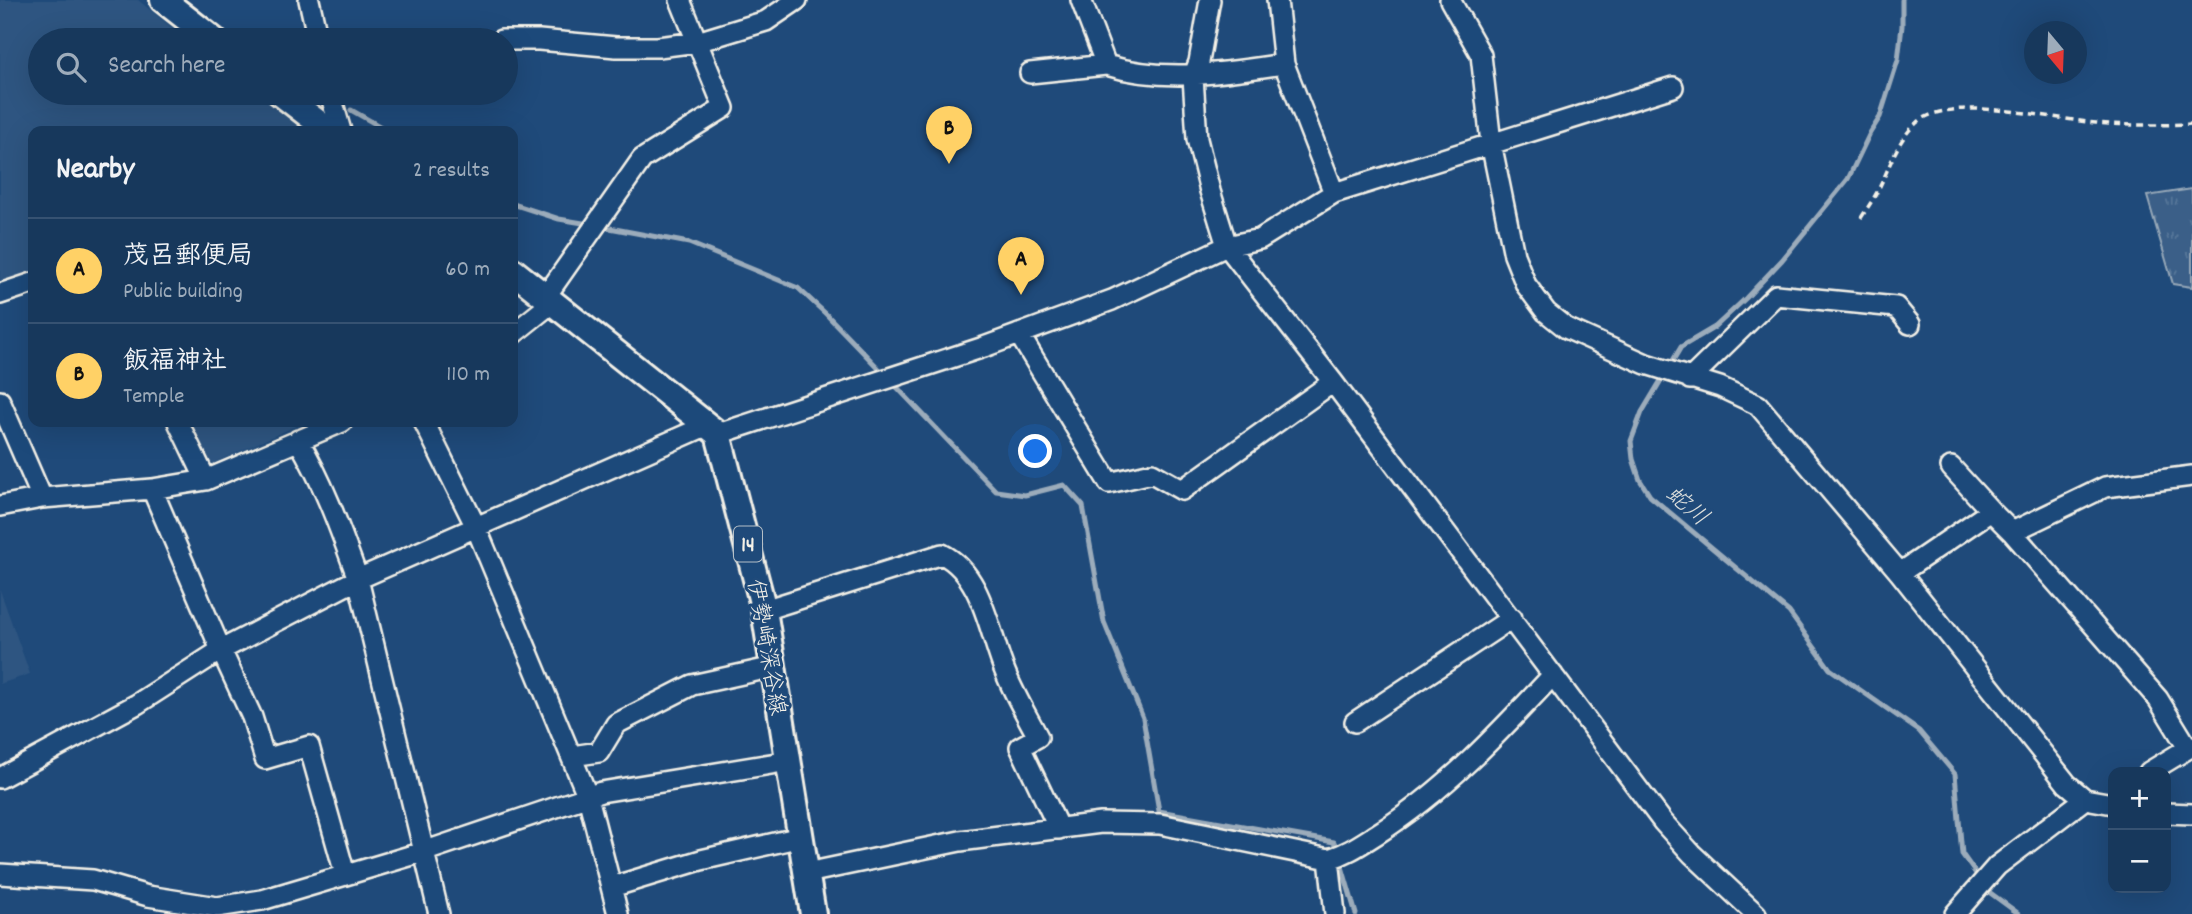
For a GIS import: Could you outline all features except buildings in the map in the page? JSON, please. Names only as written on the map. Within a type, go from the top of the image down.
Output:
[{"type":"main road","points":[[163,0],[199,28]]},
{"type":"main road","points":[[295,105],[323,126]]},
{"type":"main road","points":[[518,275],[713,429]]},
{"type":"main road","name":"伊勢崎深谷線","points":[[713,429],[764,610],[813,914]]},
{"type":"street","points":[[309,0],[315,28]]},
{"type":"street","points":[[518,329],[550,299],[642,159],[724,108],[680,0]]},
{"type":"street","points":[[518,39],[630,47],[697,42],[766,21],[797,0]]},
{"type":"street","points":[[1081,0],[1106,65]]},
{"type":"street","points":[[1210,0],[1199,62],[1193,77],[1197,139],[1227,246],[1512,618],[1663,822],[1692,854],[1756,914]]},
{"type":"street","points":[[1277,0],[1284,64],[1334,193]]},
{"type":"street","points":[[1450,0],[1481,55],[1491,143],[1514,255],[1526,285],[1546,312],[1566,328],[1646,364],[1720,387],[1758,405],[1900,573],[2067,784],[2103,800]]},
{"type":"street","points":[[1030,73],[1106,65],[1123,71],[1193,77],[1284,64]]},
{"type":"street","points":[[0,778],[137,704],[221,650],[358,579],[713,429],[1019,334],[1112,300],[1227,246],[1260,239],[1334,193],[1673,87]]},
{"type":"street","points":[[333,105],[340,126]]},
{"type":"street","points":[[0,294],[28,285]]},
{"type":"street","points":[[1690,379],[1776,295],[1896,307],[1910,324]]},
{"type":"street","points":[[1019,334],[1109,483],[1152,473],[1182,490],[1333,383]]},
{"type":"street","points":[[0,401],[42,498]]},
{"type":"street","points":[[180,427],[206,480]]},
{"type":"street","points":[[0,506],[42,498],[152,489],[206,480],[330,427]]},
{"type":"street","points":[[426,427],[476,527],[589,797],[618,914]]},
{"type":"street","points":[[298,440],[309,457],[358,579],[439,914]]},
{"type":"street","points":[[1951,467],[2012,532],[2158,699],[2190,747],[2157,767]]},
{"type":"street","points":[[2012,532],[2105,487],[2192,476]]},
{"type":"street","points":[[152,489],[252,717],[265,758],[309,746],[345,874]]},
{"type":"street","points":[[1900,573],[1991,510]]},
{"type":"street","points":[[764,610],[942,554],[951,558],[974,585],[1006,676],[1038,737],[1020,747],[1059,829]]},
{"type":"street","points":[[1355,722],[1512,618]]},
{"type":"street","points":[[572,756],[600,752],[616,724],[692,685],[774,667]]},
{"type":"street","points":[[807,873],[960,841],[1101,823],[1160,824],[1329,859],[1343,855],[1408,815],[1478,755],[1553,675]]},
{"type":"street","points":[[0,874],[93,880],[148,896],[217,906],[262,900],[423,852],[601,792],[789,761]]},
{"type":"street","points":[[1955,914],[1997,866],[2103,800]]},
{"type":"street","points":[[2171,813],[2192,814]]},
{"type":"street","points":[[612,887],[701,860],[801,837]]},
{"type":"street","points":[[1329,859],[1335,914]]},
{"type":"path","points":[[1861,218],[1881,185],[1902,141],[1917,122],[1937,112],[1975,108],[2096,123],[2192,124]]},
{"type":"shaded area","points":[[0,0],[138,0],[172,28],[28,28],[28,105],[271,105],[298,126],[28,126],[28,277],[0,286]]},
{"type":"shaded area","points":[[186,427],[294,427],[205,467]]},
{"type":"shaded area","points":[[0,590],[30,674],[0,684]]},
{"type":"green space","points":[[2192,189],[2192,287],[2173,284],[2147,196]]},
{"type":"waterway","name":"蛇川","points":[[1902,0],[1898,60],[1880,117],[1848,179],[1782,260],[1746,298],[1715,327],[1681,347],[1642,412],[1631,441],[1633,459],[1640,480],[1650,496],[1789,612],[1830,669],[1919,731],[1955,774],[1962,854],[1989,892],[2019,914]]},
{"type":"waterway","points":[[351,110],[379,126]]},
{"type":"waterway","points":[[518,206],[559,219],[589,224]]},
{"type":"waterway","points":[[599,226],[689,243],[798,288],[885,375]]},
{"type":"waterway","points":[[892,382],[996,491],[1025,495],[1064,485],[1083,506],[1104,622],[1143,718],[1159,811],[1334,842],[1337,851]]},
{"type":"waterway","points":[[1340,860],[1356,914]]},
{"type":"place","name":"飯福神社","points":[[949,164]]},
{"type":"place","name":"茂呂郵便局","points":[[1021,295]]}]
